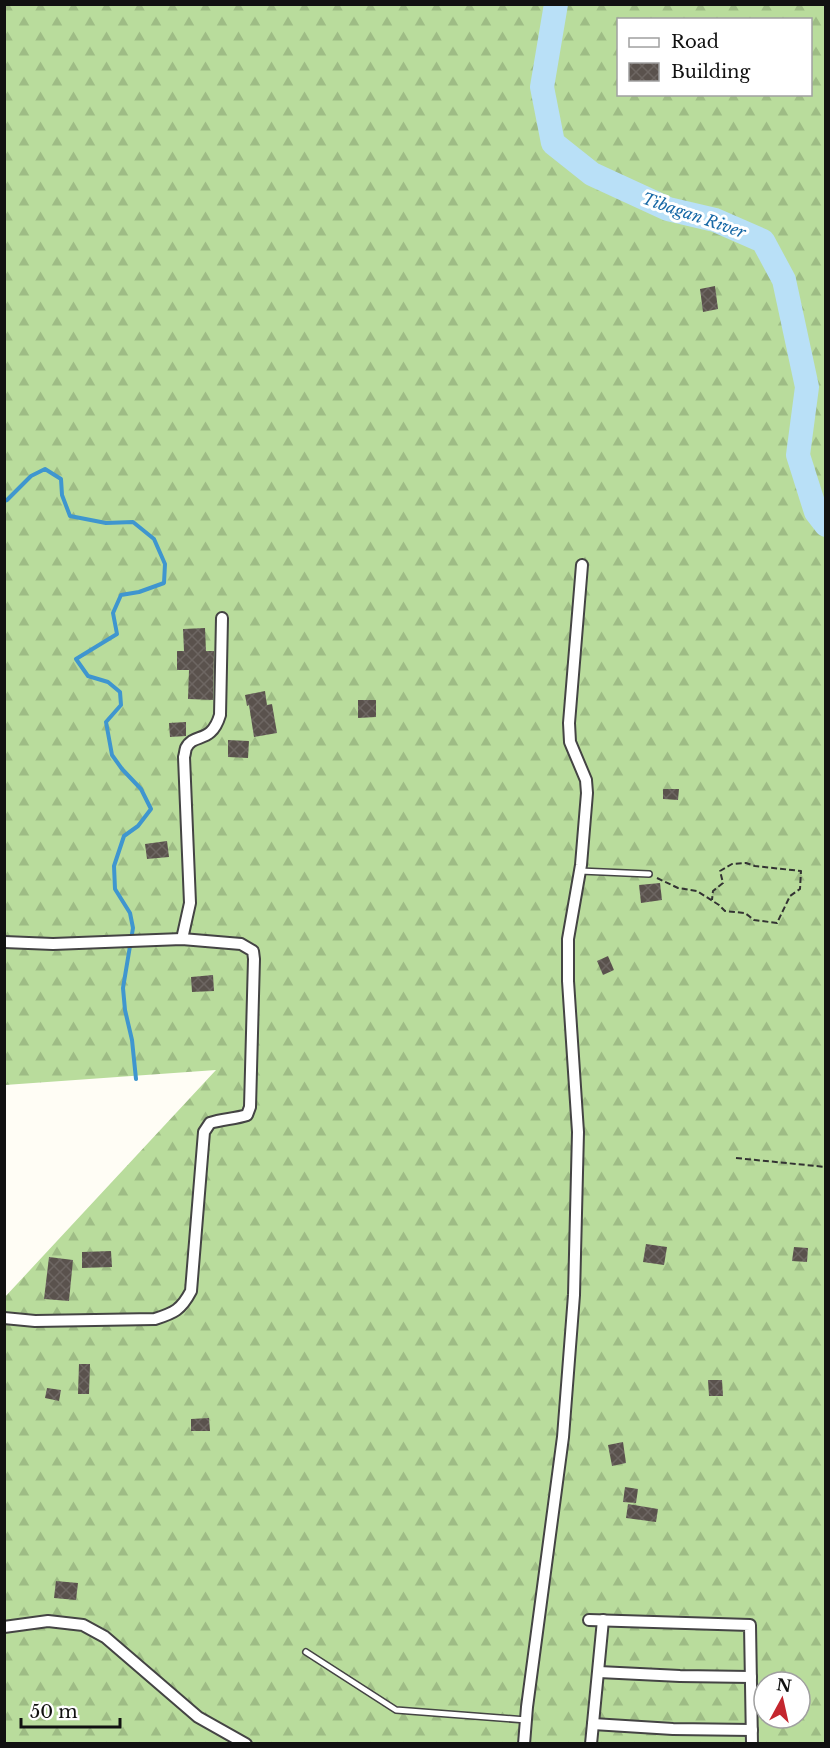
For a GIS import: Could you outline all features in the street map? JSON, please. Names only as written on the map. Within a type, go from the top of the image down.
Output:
[{"type":"street","points":[[524,1743],[563,1437],[574,1295],[578,1132],[568,981],[568,939],[580,871],[587,786],[570,742],[569,723],[582,565]]},
{"type":"street","points":[[182,939],[190,903],[184,758],[187,747],[192,741],[205,737],[216,726],[220,715],[222,618]]},
{"type":"street","points":[[4,942],[53,944],[182,939],[241,944],[253,951],[254,959],[250,1107],[247,1115],[210,1123],[204,1132],[191,1291],[184,1305],[155,1319],[35,1321],[4,1317]]},
{"type":"street","points":[[589,1620],[750,1625],[752,1743]]},
{"type":"street","points":[[591,1743],[603,1620]]},
{"type":"street","points":[[4,1627],[48,1621],[83,1625],[105,1637],[198,1717],[246,1743]]},
{"type":"street","points":[[598,1672],[680,1677],[751,1677]]},
{"type":"street","points":[[593,1724],[674,1729],[752,1730]]},
{"type":"lane","points":[[580,871],[649,874]]},
{"type":"lane","points":[[306,1652],[396,1710],[526,1720]]},
{"type":"path","points":[[649,874],[678,888],[697,891],[725,911],[745,913],[754,921],[777,923],[790,896],[800,889],[801,871],[746,863],[732,864],[720,871],[723,883],[713,891],[712,900]]},
{"type":"path","points":[[736,1158],[825,1167]]},
{"type":"green space","points":[[5,5],[825,5],[825,1743],[5,1743],[4,1298],[216,1070],[5,1085]]},
{"type":"building","points":[[715,286],[718,309],[703,312],[700,289]]},
{"type":"building","points":[[205,628],[206,651],[214,651],[213,700],[188,699],[189,670],[177,670],[177,651],[184,651],[183,629]]},
{"type":"building","points":[[265,691],[267,705],[272,704],[277,733],[254,737],[249,705],[247,706],[245,695]]},
{"type":"building","points":[[358,700],[376,700],[376,717],[358,718]]},
{"type":"building","points":[[186,722],[186,736],[170,737],[169,723]]},
{"type":"building","points":[[228,740],[249,741],[248,758],[228,757]]},
{"type":"building","points":[[663,789],[679,789],[678,800],[663,799]]},
{"type":"building","points":[[167,841],[169,857],[147,859],[145,844]]},
{"type":"building","points":[[660,883],[662,900],[641,903],[639,885]]},
{"type":"building","points":[[608,956],[614,970],[603,975],[597,961]]},
{"type":"building","points":[[213,975],[214,991],[192,992],[191,977]]},
{"type":"building","points":[[646,1244],[667,1247],[664,1265],[643,1262]]},
{"type":"building","points":[[794,1247],[808,1248],[807,1262],[792,1261]]},
{"type":"building","points":[[111,1251],[112,1267],[82,1268],[82,1252]]},
{"type":"building","points":[[49,1257],[73,1260],[69,1301],[44,1299]]},
{"type":"building","points":[[79,1364],[90,1364],[89,1394],[78,1394]]},
{"type":"building","points":[[708,1380],[722,1380],[723,1396],[709,1396]]},
{"type":"building","points":[[47,1388],[61,1390],[59,1401],[45,1398]]},
{"type":"building","points":[[209,1418],[210,1431],[191,1431],[191,1419]]},
{"type":"building","points":[[623,1442],[626,1463],[612,1466],[608,1445]]},
{"type":"building","points":[[625,1487],[638,1489],[636,1503],[623,1502]]},
{"type":"building","points":[[628,1504],[658,1509],[656,1522],[626,1518]]},
{"type":"building","points":[[56,1581],[78,1583],[76,1600],[54,1598]]},
{"type":"waterway","name":"Tibagan River","points":[[556,4],[542,87],[553,143],[592,174],[668,209],[715,220],[763,241],[784,280],[807,387],[798,455],[816,512],[826,525]]},
{"type":"waterway","points":[[4,501],[31,476],[45,469],[61,479],[62,495],[70,516],[106,523],[133,522],[154,539],[165,564],[164,583],[139,592],[121,595],[113,613],[117,634],[76,659],[88,676],[108,682],[120,692],[121,705],[106,722],[112,755],[141,789],[151,809],[138,826],[124,836],[114,866],[115,889],[130,913],[133,928],[123,988],[136,1079]]}]
